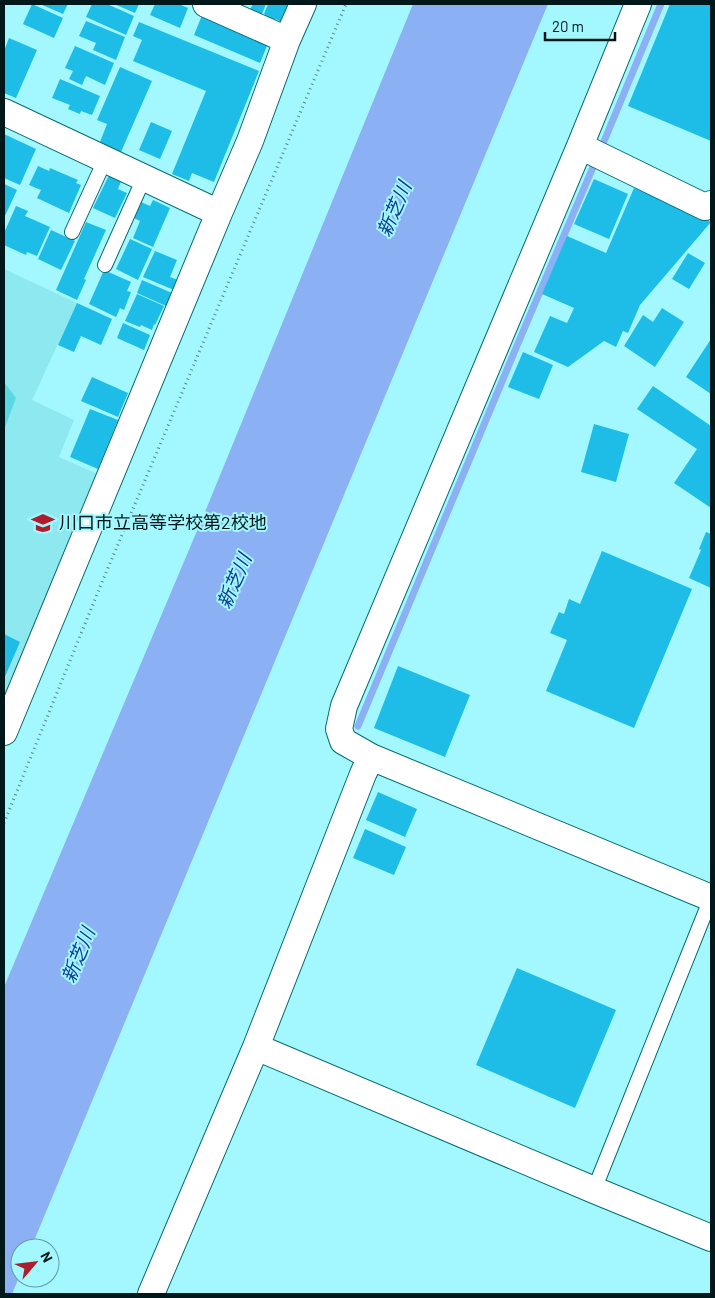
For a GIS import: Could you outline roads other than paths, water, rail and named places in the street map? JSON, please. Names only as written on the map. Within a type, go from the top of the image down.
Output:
[{"type":"street","points":[[206,4],[287,40]]},
{"type":"street","points":[[4,732],[250,141],[287,40],[303,4]]},
{"type":"street","points":[[638,4],[344,706],[339,729],[343,741],[371,756],[711,898]]},
{"type":"street","points":[[4,112],[219,213]]},
{"type":"street","points":[[580,146],[705,207],[711,204]]},
{"type":"street","points":[[151,1294],[256,1047],[371,756]]},
{"type":"street","points":[[256,1047],[711,1238]]},
{"type":"lane","points":[[72,232],[105,160]]},
{"type":"lane","points":[[105,265],[144,178]]},
{"type":"lane","points":[[594,1190],[711,898]]},
{"type":"water","name":"新芝川","points":[[413,4],[548,4],[35,1238],[10,1238],[10,1288],[15,1288],[12,1294],[4,1294],[4,987],[205,512]]},
{"type":"waterway","points":[[358,726],[661,4]]},
{"type":"place","name":"川口市立高等学校第2校地","points":[[43,523]]}]
